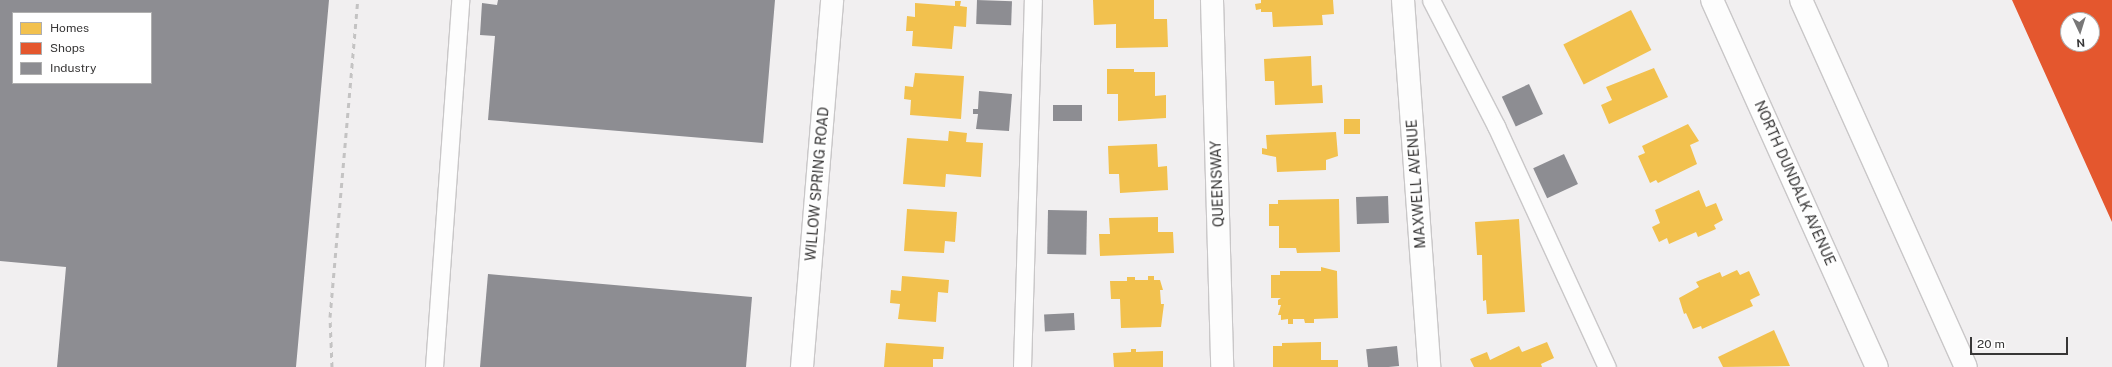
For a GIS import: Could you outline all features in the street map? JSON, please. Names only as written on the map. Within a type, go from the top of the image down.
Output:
[{"type":"street","name":"WILLOW SPRING ROAD","points":[[802,367],[832,0]]},
{"type":"street","name":"QUEENSWAY","points":[[1212,0],[1222,367]]},
{"type":"street","name":"MAXWELL AVENUE","points":[[1403,0],[1429,367]]},
{"type":"street","name":"NORTH DUNDALK AVENUE","points":[[1712,0],[1877,367]]},
{"type":"street","points":[[1800,0],[1966,367]]},
{"type":"lane","points":[[434,367],[460,0]]},
{"type":"lane","points":[[1022,367],[1034,0]]},
{"type":"lane","points":[[1431,0],[1496,126],[1608,367]]},
{"type":"building: Homes","points":[[1093,0],[1154,0],[1154,19],[1167,19],[1168,47],[1116,48],[1116,24],[1094,25]]},
{"type":"building: Homes","points":[[1261,0],[1333,0],[1334,14],[1322,15],[1323,25],[1273,27],[1272,12],[1261,12],[1261,9],[1256,10],[1255,4],[1261,3]]},
{"type":"building: Homes","points":[[955,1],[961,1],[960,6],[967,7],[966,27],[954,26],[952,49],[912,46],[913,31],[906,31],[907,16],[915,17],[915,3],[955,6]]},
{"type":"building: Homes","points":[[1631,10],[1651,50],[1584,85],[1563,45]]},
{"type":"building: Homes","points":[[1311,56],[1312,86],[1322,85],[1323,103],[1275,105],[1274,81],[1265,81],[1264,59]]},
{"type":"building: Homes","points":[[1654,68],[1668,97],[1609,124],[1601,105],[1612,100],[1606,87]]},
{"type":"building: Homes","points":[[1107,69],[1134,69],[1134,72],[1155,72],[1155,96],[1166,95],[1166,118],[1118,121],[1118,94],[1107,94]]},
{"type":"building: Homes","points":[[915,73],[964,76],[961,119],[910,115],[911,100],[904,99],[905,86],[913,87]]},
{"type":"building: Homes","points":[[1344,119],[1360,119],[1360,134],[1344,134]]},
{"type":"building: Homes","points":[[1688,124],[1699,141],[1690,145],[1697,164],[1658,183],[1656,180],[1650,183],[1638,156],[1645,153],[1642,146]]},
{"type":"building: Homes","points":[[949,131],[967,133],[966,142],[983,143],[981,177],[946,174],[945,187],[903,184],[907,138],[948,141]]},
{"type":"building: Homes","points":[[1336,132],[1338,156],[1326,160],[1326,170],[1277,172],[1276,157],[1262,154],[1262,148],[1267,149],[1266,135]]},
{"type":"building: Homes","points":[[1157,144],[1158,167],[1167,166],[1168,190],[1120,193],[1119,174],[1109,174],[1108,146]]},
{"type":"building: Homes","points":[[1699,190],[1706,207],[1716,203],[1723,220],[1714,225],[1716,229],[1698,237],[1696,232],[1669,244],[1667,238],[1659,242],[1652,227],[1660,223],[1655,210]]},
{"type":"building: Homes","points":[[1339,199],[1340,252],[1297,253],[1296,248],[1279,248],[1279,226],[1269,226],[1269,204],[1278,204],[1278,200]]},
{"type":"building: Homes","points":[[907,209],[957,212],[955,242],[945,241],[944,253],[904,251]]},
{"type":"building: Homes","points":[[1158,217],[1158,232],[1173,232],[1174,253],[1100,256],[1099,234],[1110,234],[1109,218]]},
{"type":"building: Homes","points":[[1519,219],[1525,312],[1487,314],[1486,300],[1483,301],[1482,255],[1477,255],[1475,222]]},
{"type":"building: Homes","points":[[1321,267],[1337,271],[1338,318],[1314,319],[1314,323],[1305,323],[1304,319],[1293,319],[1293,324],[1288,324],[1288,319],[1281,320],[1281,315],[1278,315],[1281,305],[1278,305],[1278,300],[1281,298],[1271,298],[1271,275],[1280,275],[1280,271],[1321,271]]},
{"type":"building: Homes","points":[[1737,270],[1740,275],[1749,271],[1760,295],[1750,300],[1753,306],[1702,329],[1701,326],[1693,329],[1686,313],[1684,314],[1679,298],[1699,287],[1696,282],[1720,272],[1722,277]]},
{"type":"building: Homes","points":[[902,276],[949,280],[948,293],[938,292],[936,322],[898,319],[900,304],[890,303],[891,290],[901,291]]},
{"type":"building: Homes","points":[[1148,276],[1154,276],[1154,280],[1160,280],[1163,290],[1160,290],[1161,304],[1164,304],[1161,327],[1121,328],[1120,299],[1111,299],[1110,281],[1127,281],[1127,277],[1135,277],[1135,280],[1148,280]]},
{"type":"building: Homes","points":[[1774,330],[1790,366],[1723,367],[1718,357]]},
{"type":"building: Homes","points":[[1321,342],[1321,360],[1338,360],[1338,367],[1273,367],[1273,346],[1282,346],[1282,343]]},
{"type":"building: Homes","points":[[1547,342],[1554,358],[1541,364],[1542,367],[1474,367],[1470,359],[1487,352],[1490,360],[1519,346],[1522,352]]},
{"type":"building: Homes","points":[[886,343],[944,347],[943,359],[933,359],[933,367],[884,367]]},
{"type":"building: Homes","points":[[1131,349],[1136,349],[1136,352],[1163,351],[1163,367],[1114,367],[1113,353],[1131,352]]},
{"type":"building: Shops","points":[[2012,0],[2112,0],[2112,222]]},
{"type":"building: Industry","points":[[0,0],[329,0],[296,367],[57,367],[66,267],[0,261]]},
{"type":"building: Industry","points":[[498,0],[775,0],[763,143],[488,120],[495,36],[480,35],[482,3],[497,5]]},
{"type":"building: Industry","points":[[977,0],[1012,1],[1011,25],[976,24]]},
{"type":"building: Industry","points":[[1529,84],[1543,114],[1516,127],[1502,97]]},
{"type":"building: Industry","points":[[979,91],[1012,94],[1009,131],[976,129],[978,114],[973,114],[973,109],[978,109]]},
{"type":"building: Industry","points":[[1053,105],[1082,105],[1082,121],[1053,121]]},
{"type":"building: Industry","points":[[1564,154],[1578,184],[1547,198],[1533,168]]},
{"type":"building: Industry","points":[[1388,196],[1389,223],[1357,224],[1356,197]]},
{"type":"building: Industry","points":[[1048,210],[1087,211],[1086,255],[1047,254]]},
{"type":"building: Industry","points":[[488,274],[752,297],[746,367],[480,367]]},
{"type":"building: Industry","points":[[1074,313],[1075,330],[1045,332],[1044,315]]},
{"type":"building: Industry","points":[[1397,346],[1399,366],[1368,367],[1366,349]]},
{"type":"railway","points":[[332,367],[330,317],[358,0]]}]
